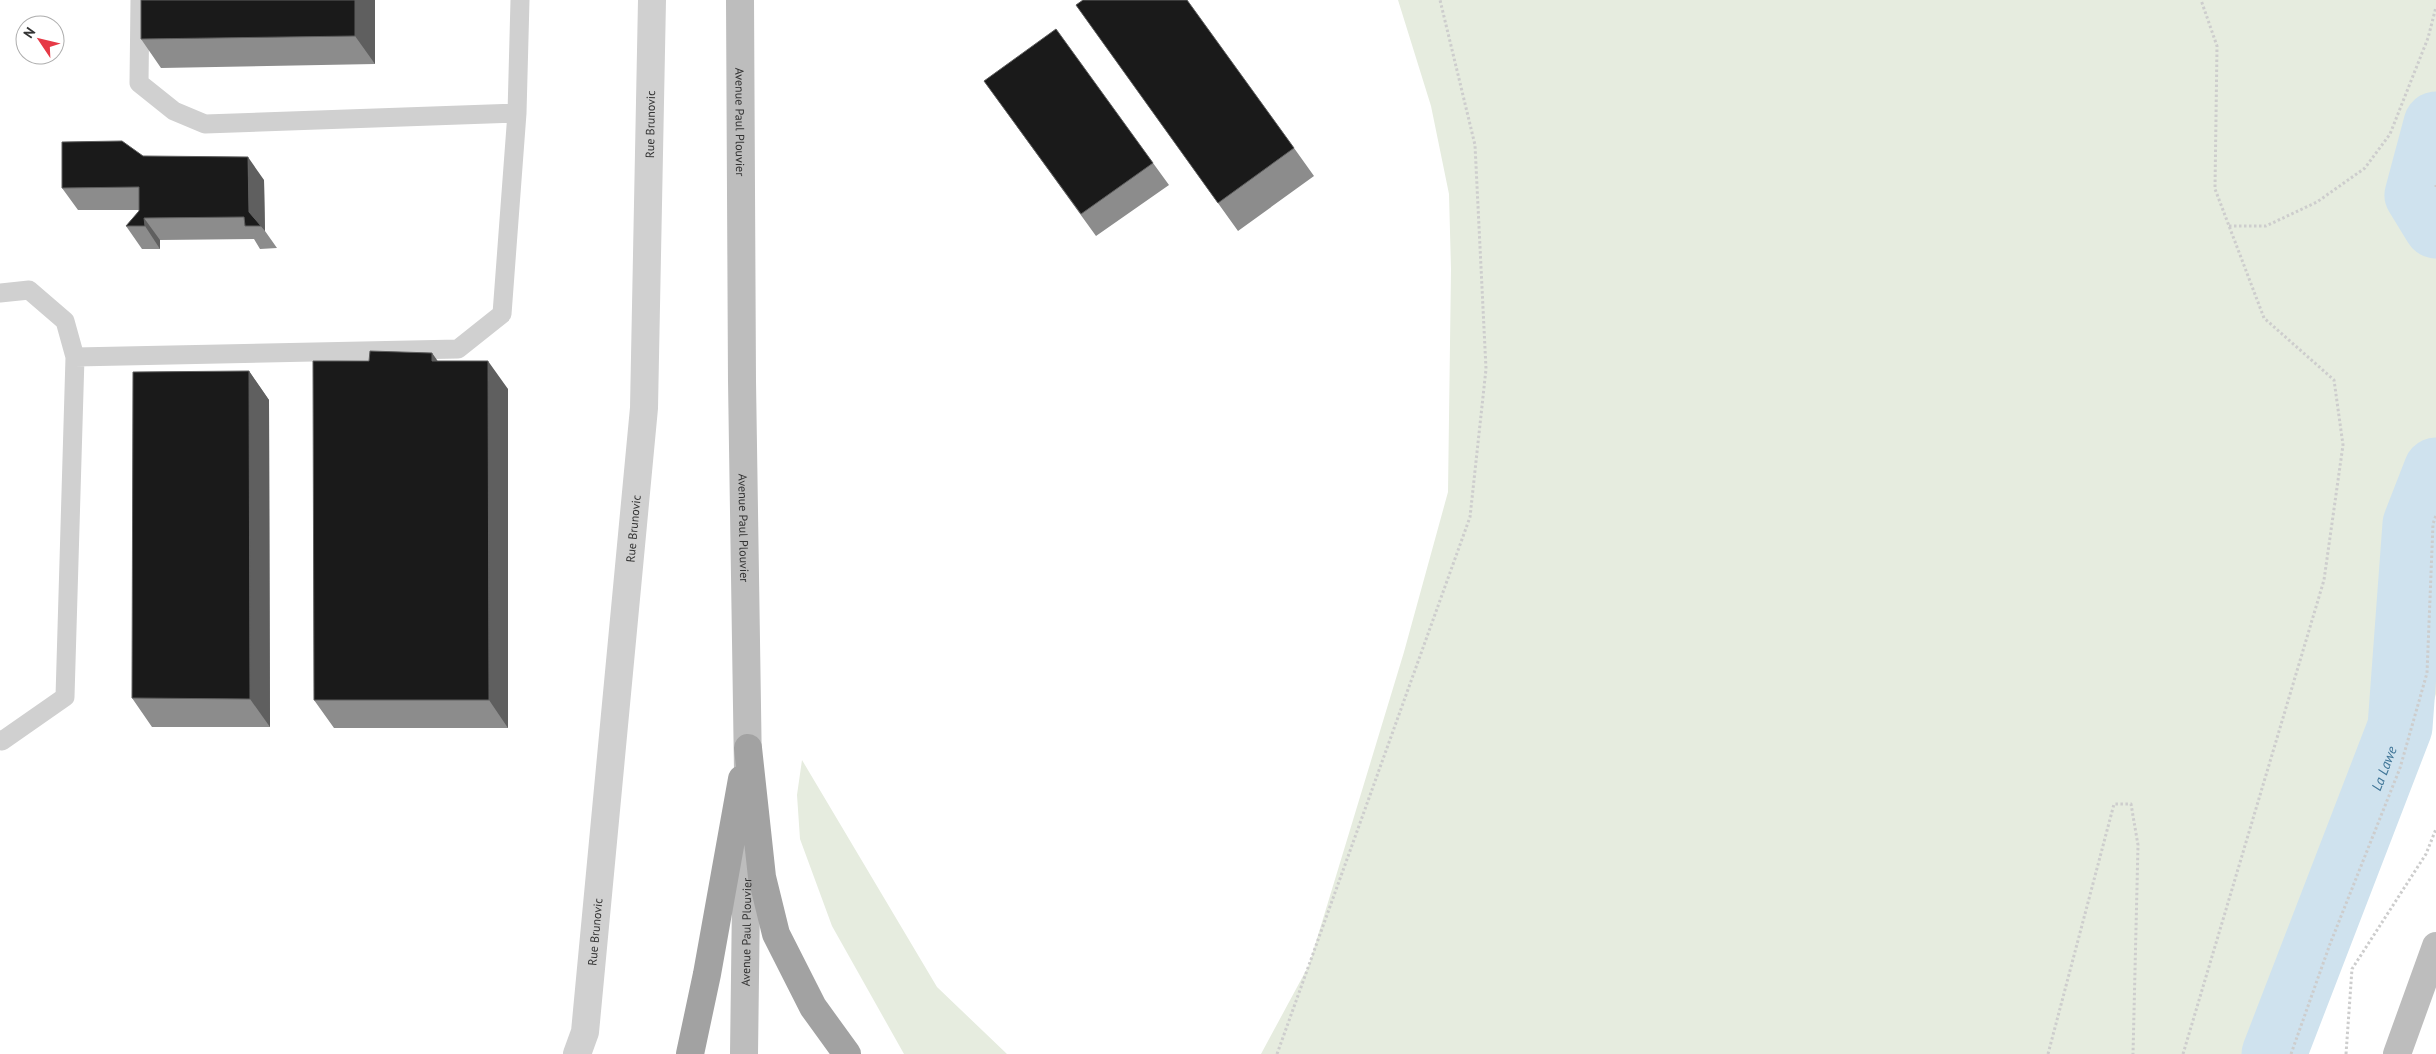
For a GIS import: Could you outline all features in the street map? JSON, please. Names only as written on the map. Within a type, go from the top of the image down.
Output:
[{"type":"highway","points":[[690,1054],[707,974],[748,748]]},
{"type":"highway","points":[[748,748],[762,876],[776,934],[813,1007],[847,1054]]},
{"type":"main road","name":"Avenue Paul Plouvier","points":[[740,0],[742,371],[748,748],[744,1054]]},
{"type":"main road","points":[[2397,1054],[2436,946]]},
{"type":"street","name":"Rue Brunovic","points":[[577,1054],[585,1032],[644,408],[652,0]]},
{"type":"lane","points":[[140,0],[139,84],[174,111],[206,124],[517,113]]},
{"type":"lane","points":[[76,357],[458,349],[502,314],[517,113],[520,0]]},
{"type":"lane","points":[[0,293],[29,290],[65,321],[76,357],[66,697],[2,741],[0,740]]},
{"type":"path","points":[[1277,1054],[1470,517],[1486,369],[1475,145],[1440,0]]},
{"type":"path","points":[[2183,1054],[2324,580],[2343,445],[2334,380],[2264,318],[2215,189],[2217,46],[2201,0]]},
{"type":"path","points":[[2229,226],[2266,226],[2317,202],[2365,168],[2390,134],[2428,38],[2436,7]]},
{"type":"path","points":[[2292,1054],[2330,944],[2400,768],[2427,673],[2433,524],[2436,515]]},
{"type":"path","points":[[2048,1054],[2114,804],[2131,804],[2138,845],[2133,1054]]},
{"type":"path","points":[[2346,1054],[2352,969],[2426,854],[2436,829]]},
{"type":"shaded area","points":[[1398,0],[2436,0],[2436,694],[2406,791],[2295,1054],[1261,1054],[1309,965],[1404,652],[1448,492],[1451,269],[1449,194],[1431,106]]},
{"type":"shaded area","points":[[802,760],[937,987],[1007,1054],[904,1054],[832,926],[800,839],[797,795]]},
{"type":"building","points":[[141,0],[355,0],[355,36],[141,39]]},
{"type":"building","points":[[1083,0],[1187,0],[1294,148],[1218,203],[1076,5]]},
{"type":"building","points":[[1056,29],[1153,163],[1081,214],[984,81]]},
{"type":"building","points":[[122,141],[143,156],[248,157],[249,212],[261,226],[245,226],[244,217],[144,218],[145,226],[126,226],[139,211],[139,187],[62,188],[62,142]]},
{"type":"building","points":[[370,351],[432,353],[432,361],[488,361],[489,700],[314,700],[313,361],[369,361]]},
{"type":"building","points":[[249,371],[250,699],[132,698],[133,372]]},
{"type":"waterway","name":"La Lawe","points":[[2436,124],[2417,195],[2436,226]]},
{"type":"waterway","name":"La Lawe","points":[[2274,1054],[2400,727],[2415,524],[2436,470]]}]
